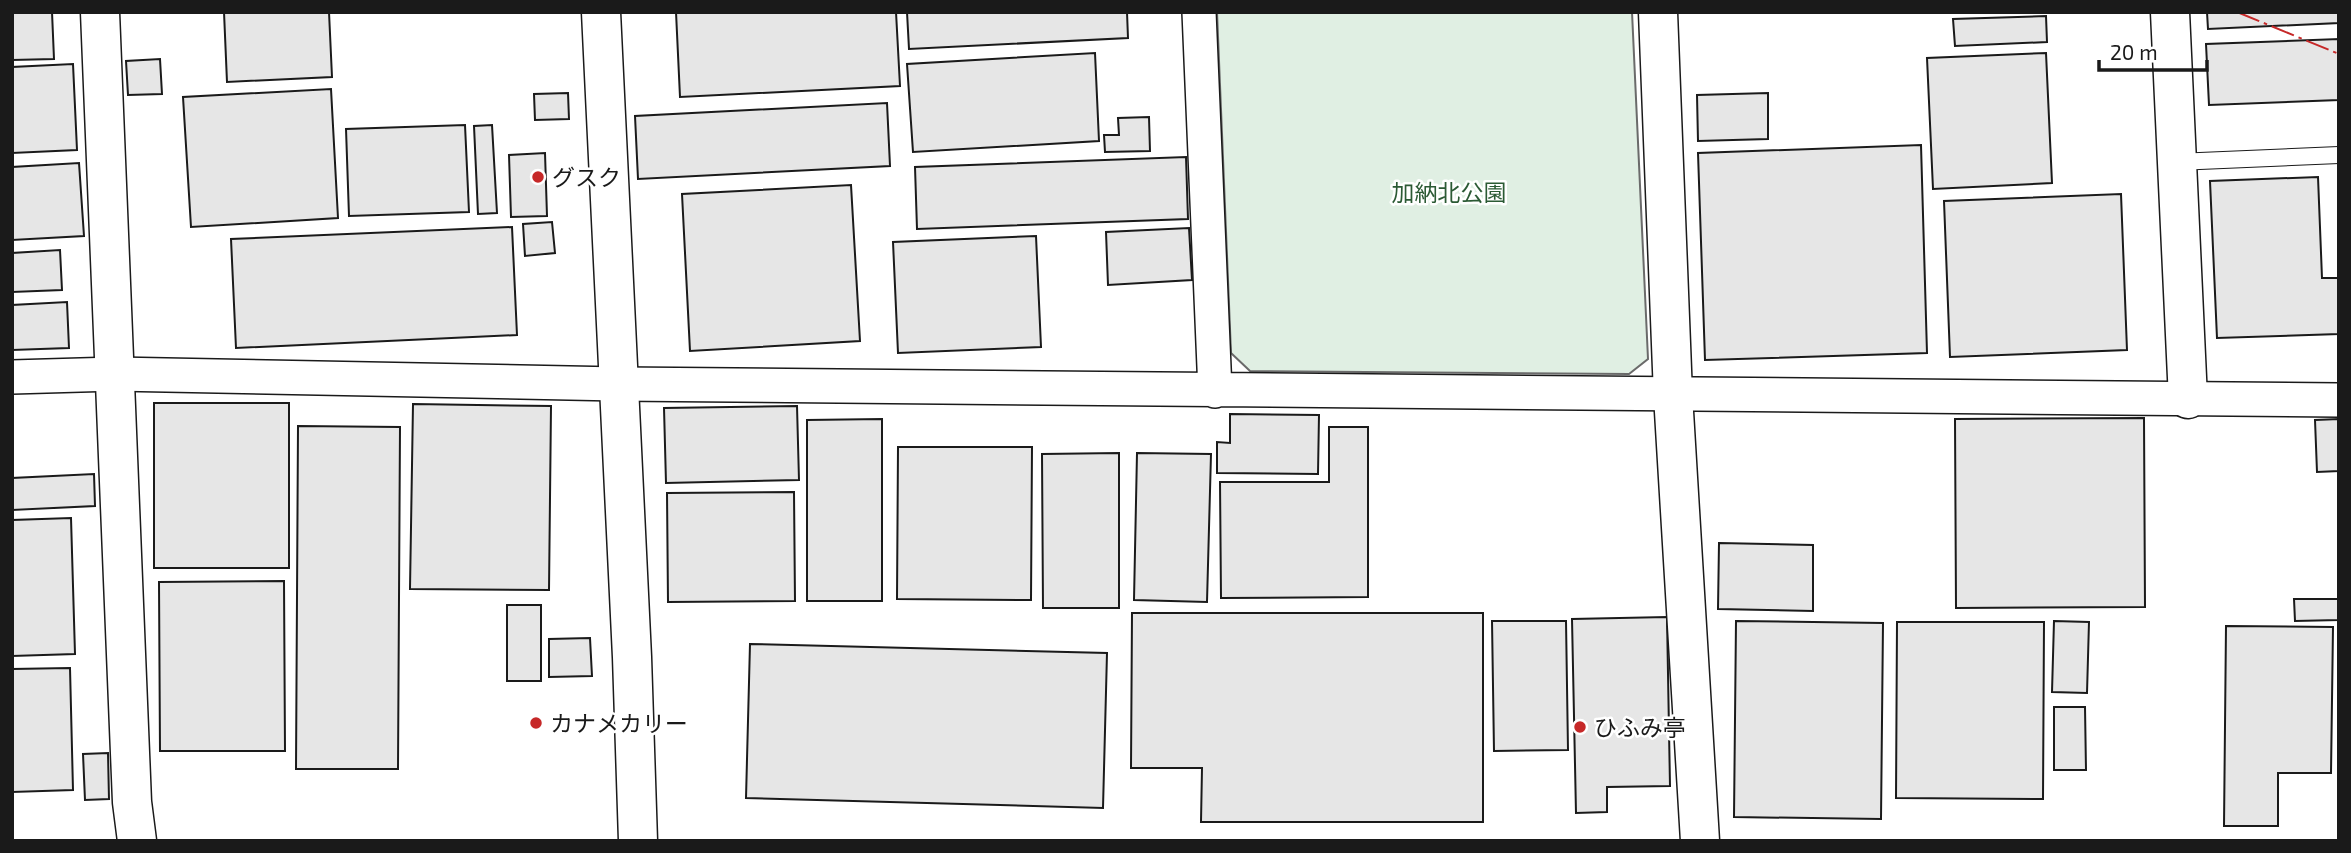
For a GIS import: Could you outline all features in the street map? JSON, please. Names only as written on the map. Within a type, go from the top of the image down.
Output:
[{"type":"street","points":[[100,12],[132,802],[137,841]]},
{"type":"street","points":[[601,12],[638,841]]},
{"type":"street","points":[[1199,12],[1215,391]]},
{"type":"street","points":[[1658,12],[1673,395],[1700,841]]},
{"type":"street","points":[[2170,12],[2188,399]]},
{"type":"street","points":[[12,377],[116,374],[618,384],[1215,391],[2339,400]]},
{"type":"lane","points":[[2176,162],[2339,155]]},
{"type":"green space","name":"加納北公園","points":[[1217,12],[1632,12],[1648,359],[1629,374],[1250,371],[1231,353]]},
{"type":"building","points":[[12,12],[52,12],[54,59],[12,60]]},
{"type":"building","points":[[224,12],[329,12],[332,77],[227,82]]},
{"type":"building","points":[[676,12],[896,12],[900,86],[680,97]]},
{"type":"building","points":[[907,12],[1127,12],[1128,38],[909,49]]},
{"type":"building","points":[[2207,12],[2339,12],[2339,23],[2208,29]]},
{"type":"building","points":[[2046,16],[2047,42],[1955,46],[1953,19]]},
{"type":"building","points":[[2339,39],[2339,100],[2209,105],[2206,44]]},
{"type":"building","points":[[1095,53],[1099,141],[913,152],[907,64]]},
{"type":"building","points":[[2046,53],[2052,183],[1933,189],[1927,58]]},
{"type":"building","points":[[160,59],[162,94],[128,95],[126,61]]},
{"type":"building","points":[[73,64],[77,150],[12,153],[12,67]]},
{"type":"building","points":[[331,89],[338,218],[191,227],[183,97]]},
{"type":"building","points":[[568,93],[569,119],[535,120],[534,94]]},
{"type":"building","points":[[1768,93],[1768,139],[1698,141],[1697,95]]},
{"type":"building","points":[[887,103],[890,166],[638,179],[635,116]]},
{"type":"building","points":[[1149,117],[1150,151],[1105,152],[1104,135],[1119,135],[1118,118]]},
{"type":"building","points":[[465,125],[469,212],[349,216],[346,129]]},
{"type":"building","points":[[492,125],[497,213],[478,214],[474,126]]},
{"type":"building","points":[[1921,145],[1927,353],[1705,360],[1698,153]]},
{"type":"building","points":[[545,153],[547,216],[511,217],[509,155]]},
{"type":"building","points":[[1186,157],[1188,219],[917,229],[915,167]]},
{"type":"building","points":[[79,163],[84,236],[12,240],[12,167]]},
{"type":"building","points":[[2318,177],[2322,278],[2339,278],[2339,334],[2217,338],[2210,181]]},
{"type":"building","points":[[851,185],[860,341],[690,351],[682,194]]},
{"type":"building","points":[[2121,194],[2127,350],[1950,357],[1944,201]]},
{"type":"building","points":[[552,222],[555,253],[525,256],[523,224]]},
{"type":"building","points":[[512,227],[517,335],[236,348],[231,239]]},
{"type":"building","points":[[1189,228],[1192,280],[1108,285],[1106,232]]},
{"type":"building","points":[[1036,236],[1041,347],[898,353],[893,242]]},
{"type":"building","points":[[60,250],[62,290],[12,292],[12,253]]},
{"type":"building","points":[[67,302],[69,348],[12,350],[12,305]]},
{"type":"building","points":[[154,403],[289,403],[289,568],[154,568]]},
{"type":"building","points":[[413,404],[551,406],[549,590],[410,589]]},
{"type":"building","points":[[797,406],[799,480],[666,483],[664,408]]},
{"type":"building","points":[[1230,414],[1319,415],[1318,474],[1217,473],[1217,442],[1230,443]]},
{"type":"building","points":[[2144,418],[2145,607],[1956,608],[1955,419]]},
{"type":"building","points":[[882,419],[882,601],[807,601],[807,420]]},
{"type":"building","points":[[2339,419],[2339,471],[2317,472],[2315,420]]},
{"type":"building","points":[[298,426],[400,427],[398,769],[296,769]]},
{"type":"building","points":[[1329,427],[1368,427],[1368,597],[1221,598],[1220,482],[1329,482]]},
{"type":"building","points":[[898,447],[1032,447],[1031,600],[897,599]]},
{"type":"building","points":[[1119,453],[1119,608],[1043,608],[1042,454]]},
{"type":"building","points":[[1137,453],[1211,454],[1207,602],[1134,600]]},
{"type":"building","points":[[94,474],[95,506],[12,510],[12,478]]},
{"type":"building","points":[[794,492],[795,601],[668,602],[667,493]]},
{"type":"building","points":[[71,518],[75,654],[12,656],[12,520]]},
{"type":"building","points":[[1719,543],[1813,545],[1813,611],[1718,609]]},
{"type":"building","points":[[284,581],[285,751],[160,751],[159,582]]},
{"type":"building","points":[[2294,599],[2339,599],[2339,620],[2295,621]]},
{"type":"building","points":[[507,605],[541,605],[541,681],[507,681]]},
{"type":"building","points":[[1132,613],[1483,613],[1483,822],[1201,822],[1202,768],[1131,768]]},
{"type":"building","points":[[1667,617],[1670,786],[1607,787],[1607,812],[1576,813],[1572,619]]},
{"type":"building","points":[[1492,621],[1566,621],[1568,750],[1494,751]]},
{"type":"building","points":[[1736,621],[1883,623],[1881,819],[1734,817]]},
{"type":"building","points":[[2054,621],[2089,622],[2087,693],[2052,692]]},
{"type":"building","points":[[1897,622],[2044,622],[2043,799],[1896,798]]},
{"type":"building","points":[[2226,626],[2333,627],[2331,773],[2278,773],[2278,826],[2224,826]]},
{"type":"building","points":[[590,638],[592,676],[549,677],[549,639]]},
{"type":"building","points":[[750,644],[1107,653],[1103,808],[746,798]]},
{"type":"building","points":[[70,668],[73,790],[12,792],[12,669]]},
{"type":"building","points":[[2054,707],[2085,707],[2086,770],[2054,770]]},
{"type":"building","points":[[108,753],[109,799],[85,800],[83,754]]},
{"type":"power","points":[[2237,12],[2339,54]]},
{"type":"place","name":"グスク","points":[[538,177]]},
{"type":"place","name":"カナメカリー","points":[[536,723]]},
{"type":"place","name":"ひふみ亭","points":[[1580,727]]}]
